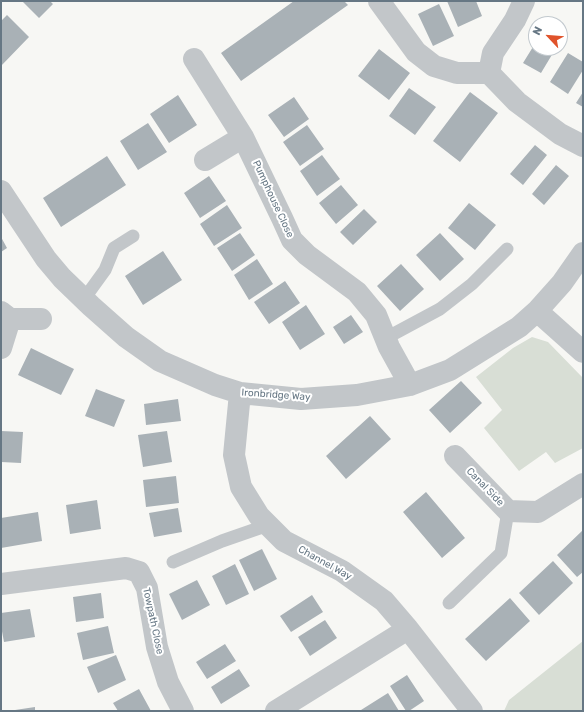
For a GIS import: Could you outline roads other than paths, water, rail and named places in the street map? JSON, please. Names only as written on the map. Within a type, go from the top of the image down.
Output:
[{"type":"street","points":[[379,1],[416,52],[434,66],[457,73],[489,73],[517,102],[560,134],[583,146]]},
{"type":"street","points":[[489,73],[493,53],[515,20],[524,1]]},
{"type":"street","name":"Pumphouse Close","points":[[194,59],[243,137],[292,240],[307,255],[357,292],[376,316],[410,385]]},
{"type":"street","points":[[205,160],[243,137]]},
{"type":"street","name":"Ironbridge Way","points":[[1,191],[46,259],[62,278],[126,337],[160,361],[215,385],[240,393],[301,399],[357,395],[410,385],[450,370],[519,327],[537,311],[562,283],[583,253]]},
{"type":"street","points":[[537,311],[583,352]]},
{"type":"street","points":[[1,348],[5,315],[41,319]]},
{"type":"street","name":"Channel Way","points":[[240,393],[234,455],[241,487],[259,516],[284,541],[342,571],[384,601],[408,629],[472,711]]},
{"type":"street","name":"Canal Side","points":[[455,456],[508,511],[538,512],[583,484]]},
{"type":"street","name":"Towpath Close","points":[[1,584],[126,568],[139,572],[146,588],[157,647],[168,682],[183,711]]},
{"type":"street","points":[[276,711],[408,629]]},
{"type":"lane","points":[[84,299],[105,270],[114,248],[132,236]]},
{"type":"lane","points":[[386,338],[440,309],[472,284],[508,249]]},
{"type":"lane","points":[[449,603],[501,553],[508,511]]},
{"type":"lane","points":[[173,562],[222,541],[268,525]]}]
